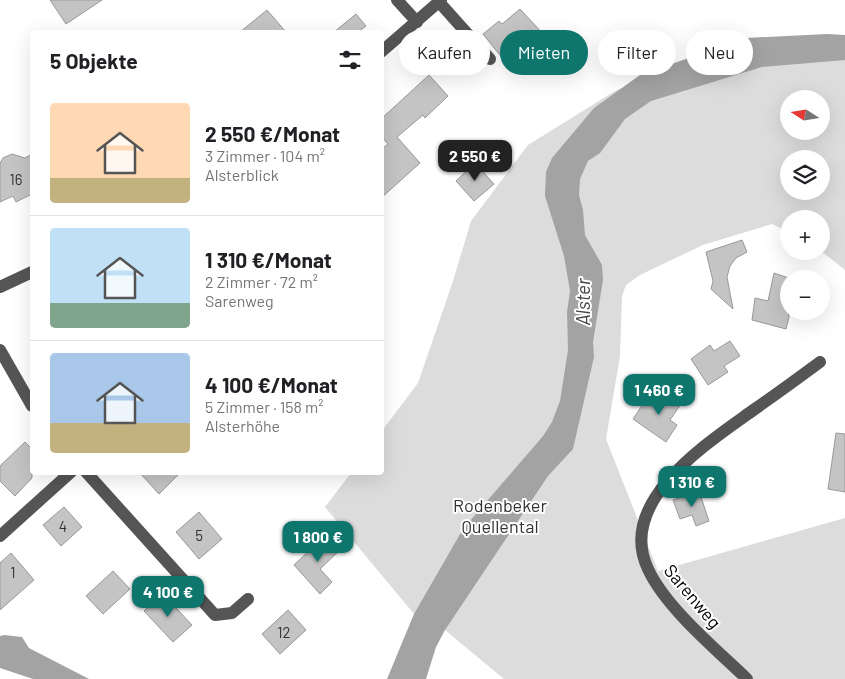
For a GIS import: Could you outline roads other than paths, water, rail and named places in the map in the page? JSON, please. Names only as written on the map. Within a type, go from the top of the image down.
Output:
[{"type":"street","points":[[397,0],[417,22]]},
{"type":"street","points":[[384,50],[440,1],[465,30]]},
{"type":"street","points":[[0,287],[30,273]]},
{"type":"street","points":[[0,350],[30,402]]},
{"type":"street","name":"Sarenweg","points":[[747,679],[695,628],[657,586],[643,558],[644,522],[651,504],[679,468],[706,444],[820,362]]},
{"type":"street","points":[[0,536],[69,475]]},
{"type":"street","points":[[89,475],[215,615],[232,613],[248,599]]},
{"type":"water","points":[[827,34],[845,35],[845,60],[762,67],[753,70],[753,38]]},
{"type":"water","name":"Alster","points":[[686,59],[686,75],[736,75],[651,101],[625,119],[600,153],[588,161],[580,179],[579,195],[583,210],[585,235],[602,265],[603,280],[593,342],[594,357],[573,449],[548,476],[445,630],[436,647],[426,679],[387,679],[414,614],[463,529],[543,436],[552,422],[560,401],[568,350],[567,312],[570,291],[564,256],[545,196],[546,172],[552,158],[594,108],[640,75],[676,75],[676,62]]},
{"type":"water","points":[[0,636],[22,637],[29,648],[89,679],[33,679],[0,668]]},
{"type":"park label","name":"Rodenbeker Quellental","points":[[500,515]]}]
